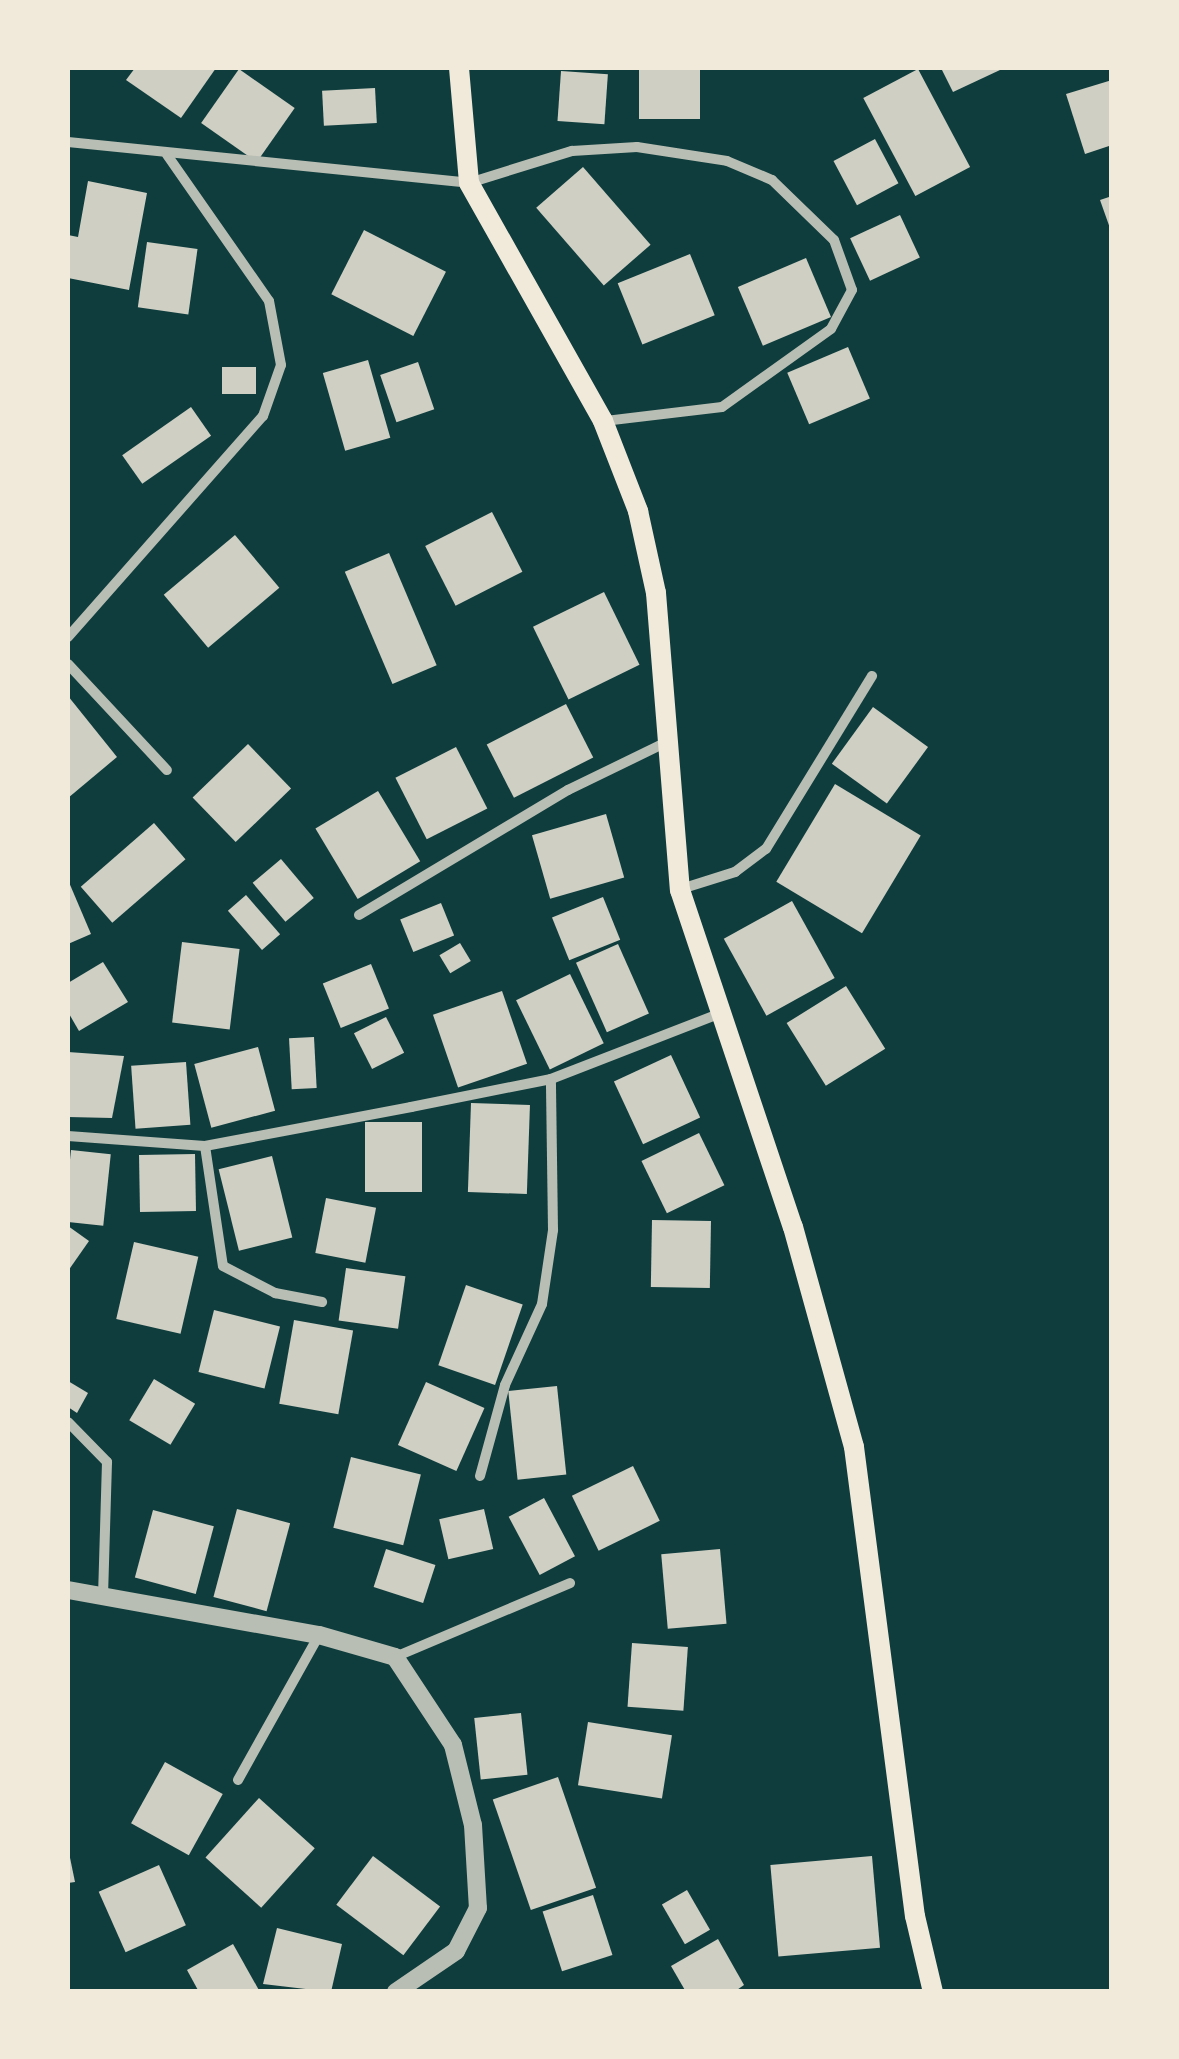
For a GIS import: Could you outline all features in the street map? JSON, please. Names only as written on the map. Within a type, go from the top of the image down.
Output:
[{"type":"main road","points":[[459,68],[469,183],[603,422],[638,511],[656,593],[664,743],[680,890],[793,1227],[854,1447],[915,1916],[934,1992]]},
{"type":"street","points":[[68,142],[469,183],[572,151],[638,146],[728,161],[772,180],[834,240],[852,290],[831,330],[722,407],[603,422]]},
{"type":"street","points":[[68,638],[263,416],[281,366],[268,301],[166,155]]},
{"type":"street","points":[[68,664],[167,770]]},
{"type":"street","points":[[680,890],[735,872],[766,849],[872,676]]},
{"type":"street","points":[[359,915],[568,790],[664,743]]},
{"type":"street","points":[[68,1136],[205,1146],[551,1079],[719,1014]]},
{"type":"street","points":[[480,1476],[506,1385],[542,1304],[553,1230],[551,1079]]},
{"type":"street","points":[[205,1146],[223,1266],[276,1293],[322,1302]]},
{"type":"street","points":[[68,1422],[107,1462],[103,1594]]},
{"type":"street","points":[[68,1590],[318,1635],[395,1657],[570,1583]]},
{"type":"street","points":[[238,1780],[318,1635]]},
{"type":"street","points":[[395,1657],[454,1745],[473,1824],[478,1908],[456,1951],[396,1992]]},
{"type":"building","points":[[135,68],[216,68],[181,118],[126,80]]},
{"type":"building","points":[[639,68],[700,68],[700,119],[639,119]]},
{"type":"building","points":[[941,68],[999,68],[1000,70],[953,92]]},
{"type":"building","points":[[239,69],[295,108],[257,162],[201,123]]},
{"type":"building","points":[[918,69],[970,167],[915,196],[863,98]]},
{"type":"building","points":[[561,71],[608,74],[604,124],[558,121]]},
{"type":"building","points":[[1112,80],[1112,145],[1085,154],[1066,94]]},
{"type":"building","points":[[375,88],[377,123],[324,126],[322,91]]},
{"type":"building","points":[[875,139],[898,183],[857,205],[834,161]]},
{"type":"building","points":[[583,167],[651,245],[604,285],[536,208]]},
{"type":"building","points":[[88,181],[147,193],[129,290],[68,278],[68,235],[78,237]]},
{"type":"building","points":[[1112,196],[1112,231],[1111,231],[1100,200]]},
{"type":"building","points":[[900,215],[920,258],[870,281],[850,238]]},
{"type":"building","points":[[364,230],[446,272],[413,336],[331,294]]},
{"type":"building","points":[[147,242],[198,249],[188,314],[138,307]]},
{"type":"building","points":[[690,254],[715,315],[642,344],[618,283]]},
{"type":"building","points":[[806,258],[831,317],[763,346],[738,287]]},
{"type":"building","points":[[848,347],[870,399],[809,424],[787,373]]},
{"type":"building","points":[[368,360],[390,438],[345,451],[323,373]]},
{"type":"building","points":[[418,362],[434,409],[396,422],[380,375]]},
{"type":"building","points":[[222,367],[256,367],[256,394],[222,394]]},
{"type":"building","points":[[191,407],[211,436],[142,484],[122,455]]},
{"type":"building","points":[[492,512],[522,572],[456,606],[425,546]]},
{"type":"building","points":[[235,535],[279,588],[208,648],[164,595]]},
{"type":"building","points":[[389,553],[437,665],[392,684],[345,572]]},
{"type":"building","points":[[604,592],[640,665],[569,699],[533,627]]},
{"type":"building","points":[[68,696],[117,757],[68,798]]},
{"type":"building","points":[[566,704],[593,757],[514,798],[487,744]]},
{"type":"building","points":[[873,707],[928,747],[887,804],[832,764]]},
{"type":"building","points":[[248,744],[291,789],[236,842],[193,797]]},
{"type":"building","points":[[456,747],[487,808],[427,839],[395,778]]},
{"type":"building","points":[[835,784],[921,836],[862,933],[776,882]]},
{"type":"building","points":[[378,791],[420,861],[358,899],[315,829]]},
{"type":"building","points":[[606,814],[624,877],[550,899],[532,835]]},
{"type":"building","points":[[154,823],[185,859],[112,923],[81,887]]},
{"type":"building","points":[[281,859],[314,898],[285,922],[253,883]]},
{"type":"building","points":[[68,880],[91,934],[68,944]]},
{"type":"building","points":[[246,895],[280,934],[262,950],[228,911]]},
{"type":"building","points":[[603,897],[620,940],[569,960],[552,918]]},
{"type":"building","points":[[792,901],[835,978],[766,1016],[724,939]]},
{"type":"building","points":[[441,903],[454,935],[413,952],[400,919]]},
{"type":"building","points":[[182,942],[240,949],[230,1029],[172,1022]]},
{"type":"building","points":[[460,943],[471,961],[450,973],[439,955]]},
{"type":"building","points":[[618,944],[649,1013],[607,1032],[576,963]]},
{"type":"building","points":[[103,962],[128,1002],[79,1031],[68,1012],[68,983]]},
{"type":"building","points":[[371,964],[389,1009],[341,1028],[323,983]]},
{"type":"building","points":[[570,974],[604,1043],[550,1070],[516,1000]]},
{"type":"building","points":[[846,986],[885,1049],[826,1086],[787,1023]]},
{"type":"building","points":[[502,991],[527,1064],[458,1088],[433,1015]]},
{"type":"building","points":[[386,1017],[404,1053],[372,1069],[354,1033]]},
{"type":"building","points":[[314,1037],[317,1088],[292,1089],[289,1038]]},
{"type":"building","points":[[258,1047],[275,1111],[211,1128],[194,1064]]},
{"type":"building","points":[[68,1052],[124,1056],[112,1118],[68,1117]]},
{"type":"building","points":[[671,1055],[700,1118],[643,1144],[614,1082]]},
{"type":"building","points":[[186,1062],[190,1125],[136,1129],[131,1066]]},
{"type":"building","points":[[471,1103],[530,1105],[527,1194],[468,1192]]},
{"type":"building","points":[[365,1122],[422,1122],[422,1192],[365,1192]]},
{"type":"building","points":[[699,1133],[724,1185],[667,1213],[641,1161]]},
{"type":"building","points":[[71,1150],[111,1154],[103,1226],[68,1222]]},
{"type":"building","points":[[195,1154],[196,1211],[140,1212],[139,1155]]},
{"type":"building","points":[[272,1156],[292,1238],[239,1251],[219,1169]]},
{"type":"building","points":[[326,1198],[376,1208],[365,1263],[315,1253]]},
{"type":"building","points":[[652,1220],[711,1221],[710,1288],[651,1287]]},
{"type":"building","points":[[68,1226],[89,1241],[68,1271]]},
{"type":"building","points":[[134,1242],[198,1257],[181,1334],[116,1319]]},
{"type":"building","points":[[346,1268],[405,1276],[398,1329],[339,1320]]},
{"type":"building","points":[[466,1285],[523,1305],[495,1385],[438,1365]]},
{"type":"building","points":[[214,1310],[280,1326],[264,1389],[199,1372]]},
{"type":"building","points":[[294,1320],[353,1330],[338,1414],[279,1404]]},
{"type":"building","points":[[154,1379],[195,1404],[170,1445],[129,1420]]},
{"type":"building","points":[[68,1381],[88,1393],[77,1413],[68,1407]]},
{"type":"building","points":[[426,1382],[484,1408],[456,1471],[398,1445]]},
{"type":"building","points":[[557,1386],[566,1475],[518,1480],[508,1391]]},
{"type":"building","points":[[351,1457],[421,1474],[403,1545],[333,1528]]},
{"type":"building","points":[[633,1466],[660,1521],[599,1551],[572,1496]]},
{"type":"building","points":[[544,1498],[575,1556],[540,1575],[509,1517]]},
{"type":"building","points":[[237,1509],[290,1523],[267,1611],[213,1597]]},
{"type":"building","points":[[484,1509],[493,1549],[448,1559],[439,1519]]},
{"type":"building","points":[[153,1510],[214,1526],[196,1594],[135,1578]]},
{"type":"building","points":[[386,1549],[435,1565],[423,1603],[374,1587]]},
{"type":"building","points":[[720,1549],[727,1624],[668,1629],[661,1554]]},
{"type":"building","points":[[632,1643],[688,1647],[683,1711],[628,1707]]},
{"type":"building","points":[[521,1713],[527,1775],[481,1780],[474,1718]]},
{"type":"building","points":[[588,1722],[672,1735],[662,1799],[578,1785]]},
{"type":"building","points":[[165,1762],[223,1794],[189,1855],[131,1823]]},
{"type":"building","points":[[558,1777],[596,1888],[531,1910],[493,1799]]},
{"type":"building","points":[[259,1798],[315,1848],[261,1908],[205,1857]]},
{"type":"building","points":[[68,1848],[75,1882],[68,1883]]},
{"type":"building","points":[[373,1856],[440,1907],[403,1955],[336,1905]]},
{"type":"building","points":[[872,1856],[880,1948],[778,1957],[770,1865]]},
{"type":"building","points":[[159,1865],[186,1925],[126,1952],[99,1892]]},
{"type":"building","points":[[687,1890],[710,1930],[685,1944],[662,1904]]},
{"type":"building","points":[[593,1895],[612,1955],[562,1971],[543,1911]]},
{"type":"building","points":[[277,1928],[342,1944],[331,1992],[263,1984]]},
{"type":"building","points":[[718,1939],[744,1985],[734,1992],[686,1992],[671,1966]]},
{"type":"building","points":[[233,1944],[260,1992],[199,1992],[187,1970]]}]
